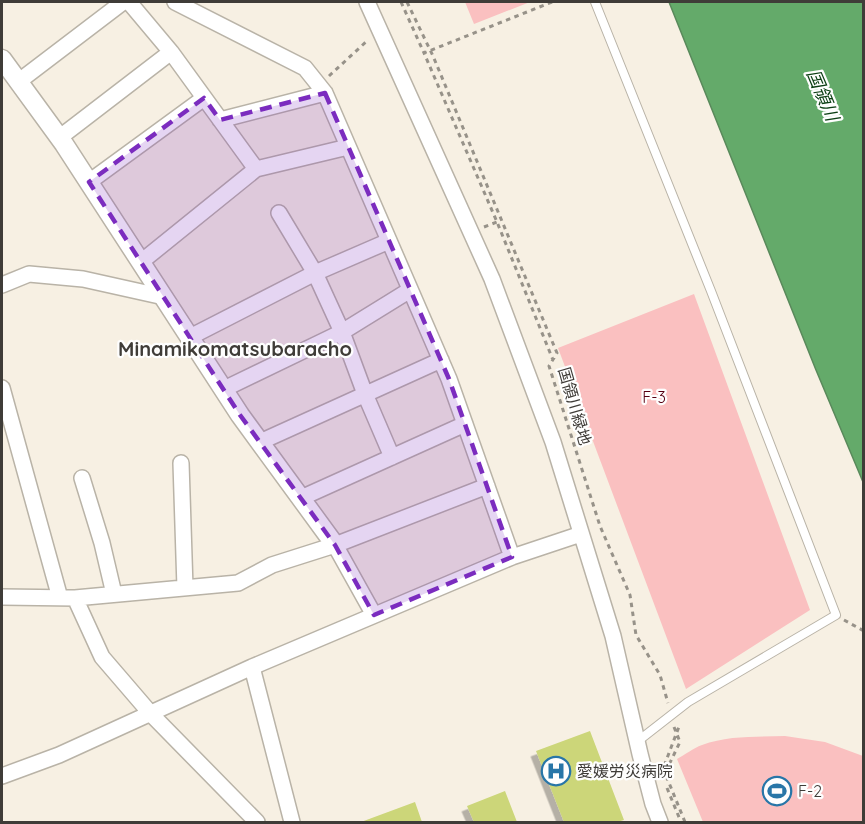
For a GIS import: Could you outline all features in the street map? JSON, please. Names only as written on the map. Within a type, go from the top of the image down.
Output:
[{"type":"street","points":[[18,82],[123,2]]},
{"type":"street","points":[[129,2],[171,52],[256,169]]},
{"type":"street","points":[[175,2],[305,68],[321,88],[441,360],[512,557]]},
{"type":"street","points":[[367,2],[492,279],[553,442],[613,636],[653,804],[660,822]]},
{"type":"street","points":[[59,138],[171,52]]},
{"type":"street","points":[[2,59],[89,182],[260,442],[335,545],[374,615]]},
{"type":"street","points":[[220,120],[321,88]]},
{"type":"street","points":[[89,182],[204,98]]},
{"type":"street","points":[[141,262],[256,169],[348,147]]},
{"type":"street","points":[[279,213],[315,273],[342,332],[392,457]]},
{"type":"street","points":[[190,337],[315,273],[389,242]]},
{"type":"street","points":[[2,285],[29,274],[83,279],[164,297]]},
{"type":"street","points":[[224,389],[342,332],[410,290]]},
{"type":"street","points":[[260,442],[441,360]]},
{"type":"street","points":[[2,388],[67,598],[102,657],[151,714],[257,822]]},
{"type":"street","points":[[301,498],[465,424]]},
{"type":"street","points":[[181,463],[185,588]]},
{"type":"street","points":[[82,478],[102,543],[114,594]]},
{"type":"street","points":[[2,597],[67,598],[238,583],[272,565],[335,545],[487,486]]},
{"type":"street","points":[[2,776],[59,755],[252,667],[512,557],[581,534]]},
{"type":"street","points":[[252,667],[292,822]]},
{"type":"lane","points":[[595,2],[711,291],[836,615],[684,704],[638,741]]},
{"type":"path","points":[[401,2],[497,222],[553,360]]},
{"type":"path","name":"国領川緑地","points":[[406,2],[430,51],[557,353],[549,366],[600,526],[630,595],[636,635],[660,675],[680,742],[665,773],[683,822]]},
{"type":"path","points":[[424,53],[552,2]]},
{"type":"path","points":[[321,88],[369,39],[378,26]]},
{"type":"path","points":[[677,734],[684,704]]},
{"type":"highlighted area","points":[[325,93],[449,379],[512,557],[374,615],[335,545],[240,415],[89,182],[204,98],[220,120]]},
{"type":"green space","points":[[465,2],[530,2],[474,24]]},
{"type":"green space","name":"F-3","points":[[694,294],[810,610],[686,689],[558,348]]},
{"type":"green space","name":"F-2","points":[[785,736],[825,742],[863,756],[863,822],[703,822],[677,759],[699,746],[712,742],[743,737]]},
{"type":"water","name":"国領川","points":[[669,2],[863,2],[863,482],[816,370]]},
{"type":"building","points":[[590,731],[624,820],[564,822],[536,751]]},
{"type":"building","points":[[505,791],[517,822],[474,822],[467,806]]},
{"type":"building","points":[[415,802],[422,822],[361,822]]},
{"type":"place","name":"愛媛労災病院","points":[[556,771]]},
{"type":"place","name":"F-2","points":[[777,791]]},
{"type":"district","name":"Minamikomatsubaracho","points":[[235,348]]}]
